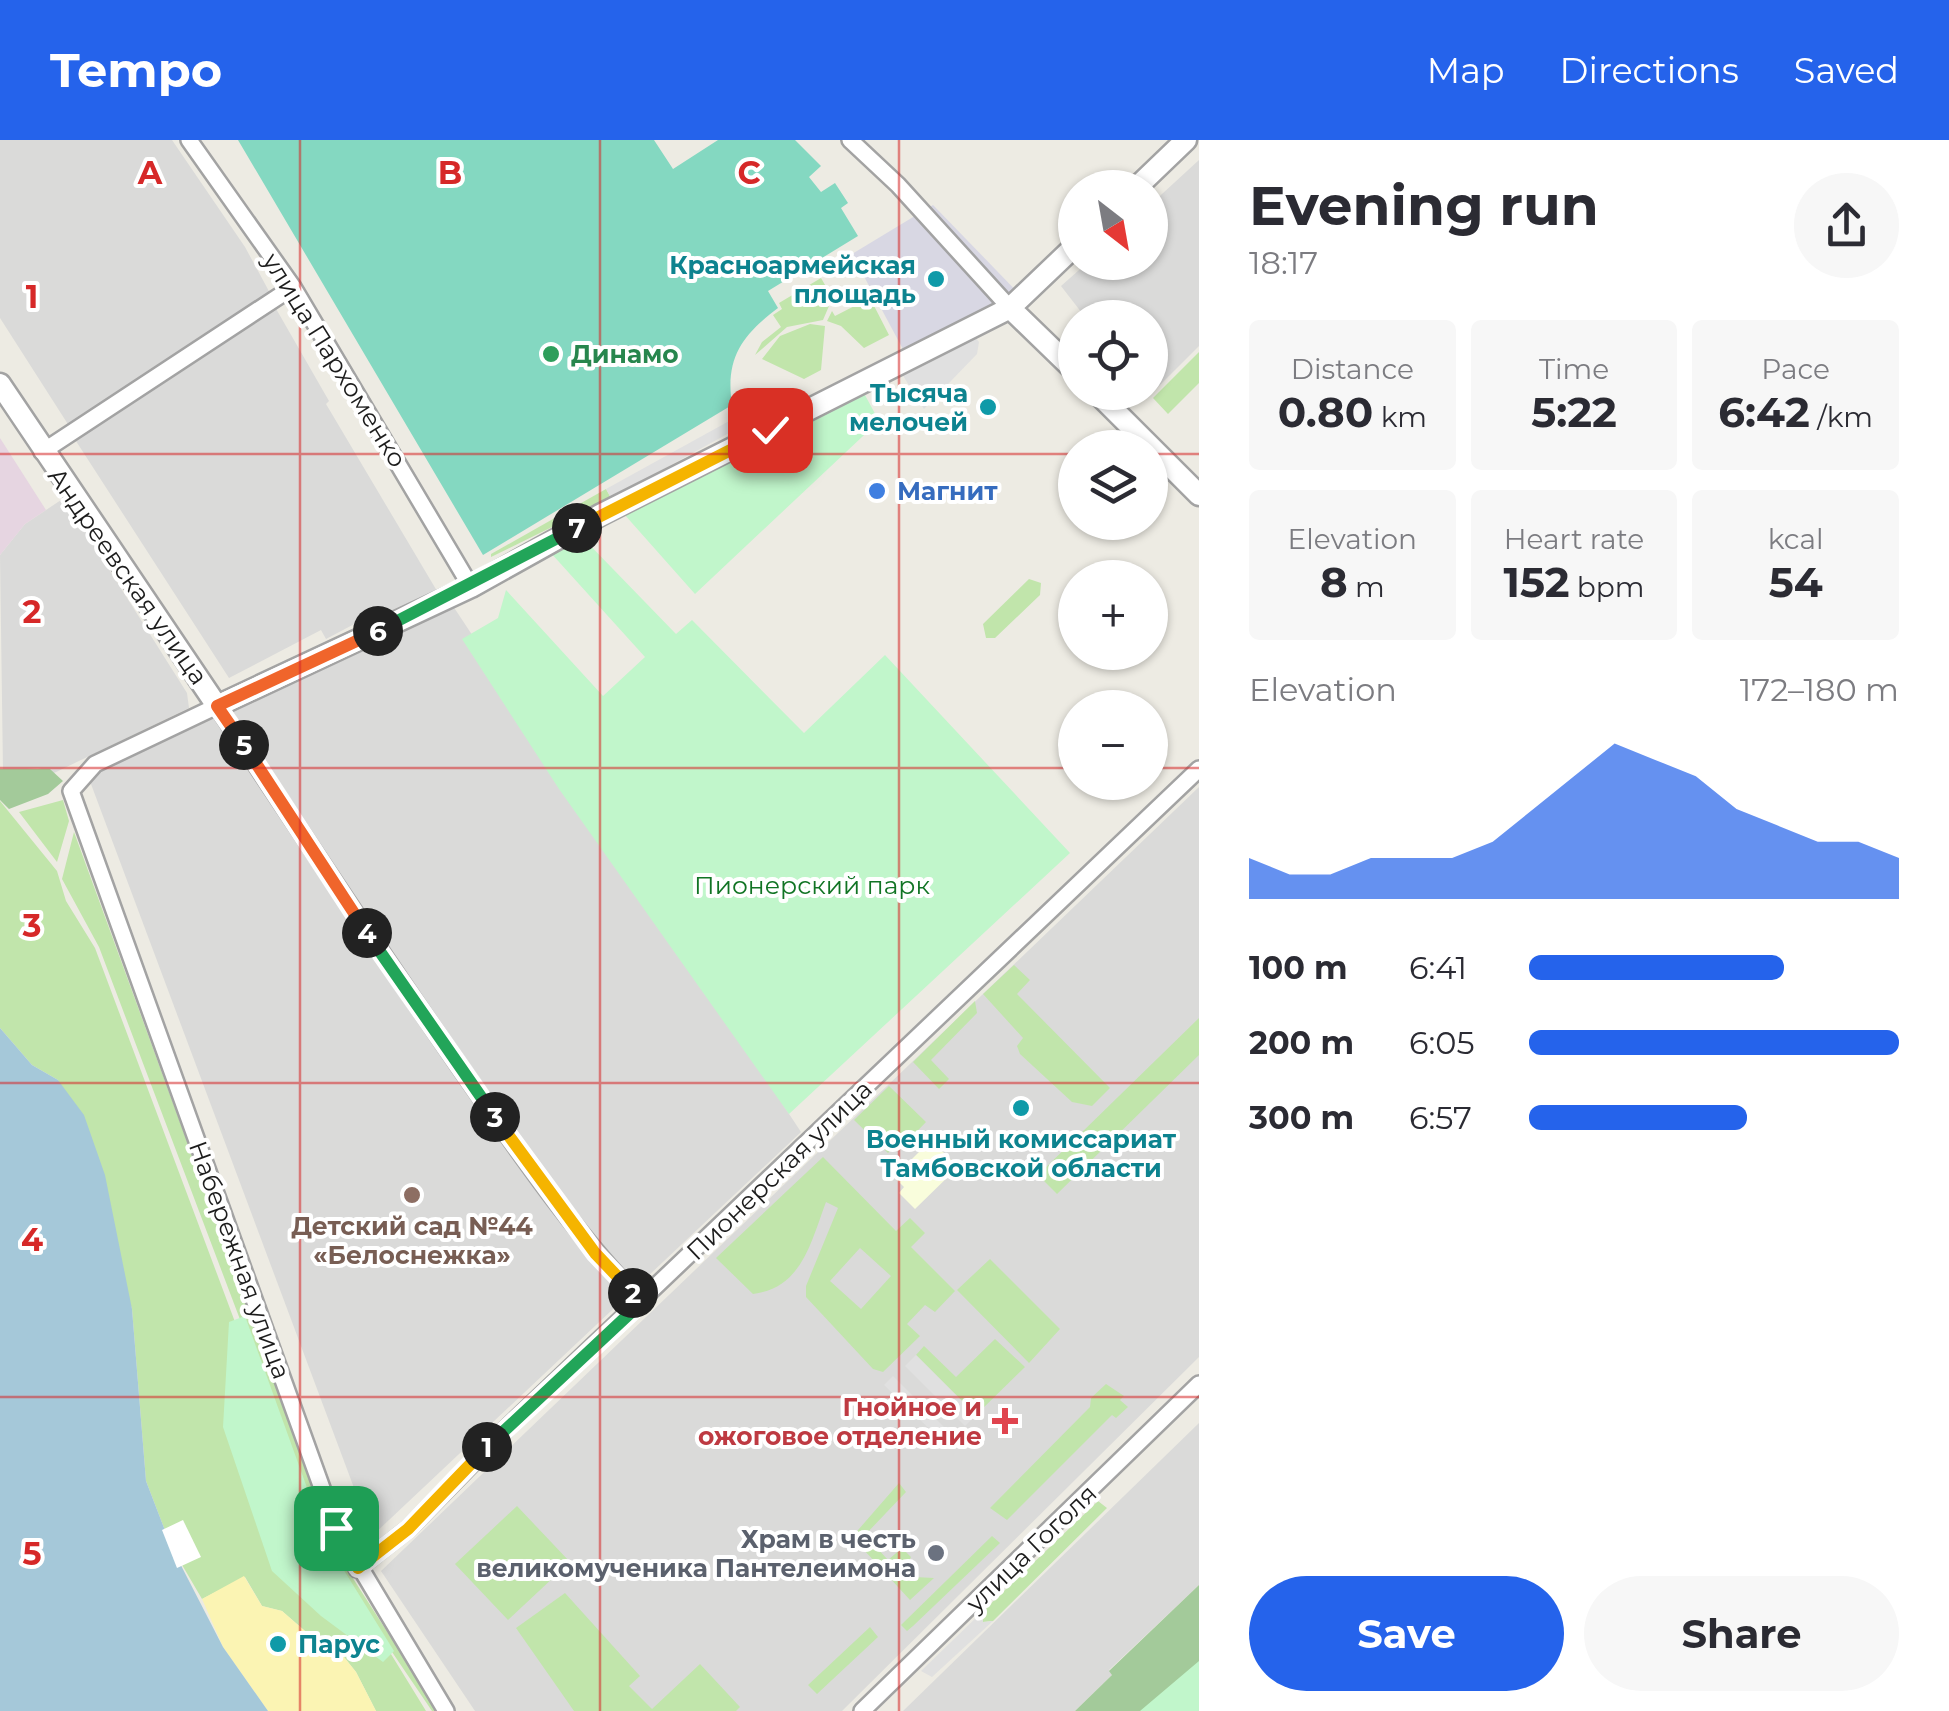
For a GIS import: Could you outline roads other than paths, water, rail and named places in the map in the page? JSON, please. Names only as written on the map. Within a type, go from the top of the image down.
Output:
[{"type":"street","name":"улица Пархоменко","points":[[189,140],[293,287],[471,587]]},
{"type":"street","points":[[850,140],[898,185],[1058,355]]},
{"type":"street","points":[[1155,170],[1186,140]]},
{"type":"street","points":[[217,706],[471,587],[600,515],[1010,308],[1058,262]]},
{"type":"street","points":[[42,452],[293,287]]},
{"type":"street","name":"Андреевская улица","points":[[0,384],[42,452],[501,1126],[595,1253],[642,1302]]},
{"type":"street","points":[[1114,410],[1199,496]]},
{"type":"street","name":"Набережная улица","points":[[217,706],[94,764],[71,791],[336,1528],[446,1711]]},
{"type":"street","name":"Пионерская улица","points":[[358,1568],[408,1529],[499,1436],[1199,769]]},
{"type":"street","name":"улица Гоголя","points":[[862,1711],[1199,1384]]},
{"type":"water","points":[[0,1028],[32,1065],[58,1080],[84,1115],[105,1175],[132,1309],[146,1481],[171,1546],[223,1647],[268,1711],[0,1711]]},
{"type":"place","name":"Красноармейская площадь","points":[[936,279]]},
{"type":"place","name":"Динамо","points":[[551,354]]},
{"type":"place","name":"Тысяча мелочей","points":[[988,407]]},
{"type":"place","name":"Магнит","points":[[877,491]]},
{"type":"place","name":"Военный комиссариат Тамбовской области","points":[[1021,1108]]},
{"type":"place","name":"Детский сад №44 «Белоснежка»","points":[[412,1195]]},
{"type":"place","name":"Гнойное и ожоговое отделение","points":[[1005,1421]]},
{"type":"place","name":"Храм в честь великомученика Пантелеимона","points":[[936,1553]]},
{"type":"place","name":"Парус","points":[[278,1644]]},
{"type":"park label","name":"Пионерский парк","points":[[812,885]]}]
